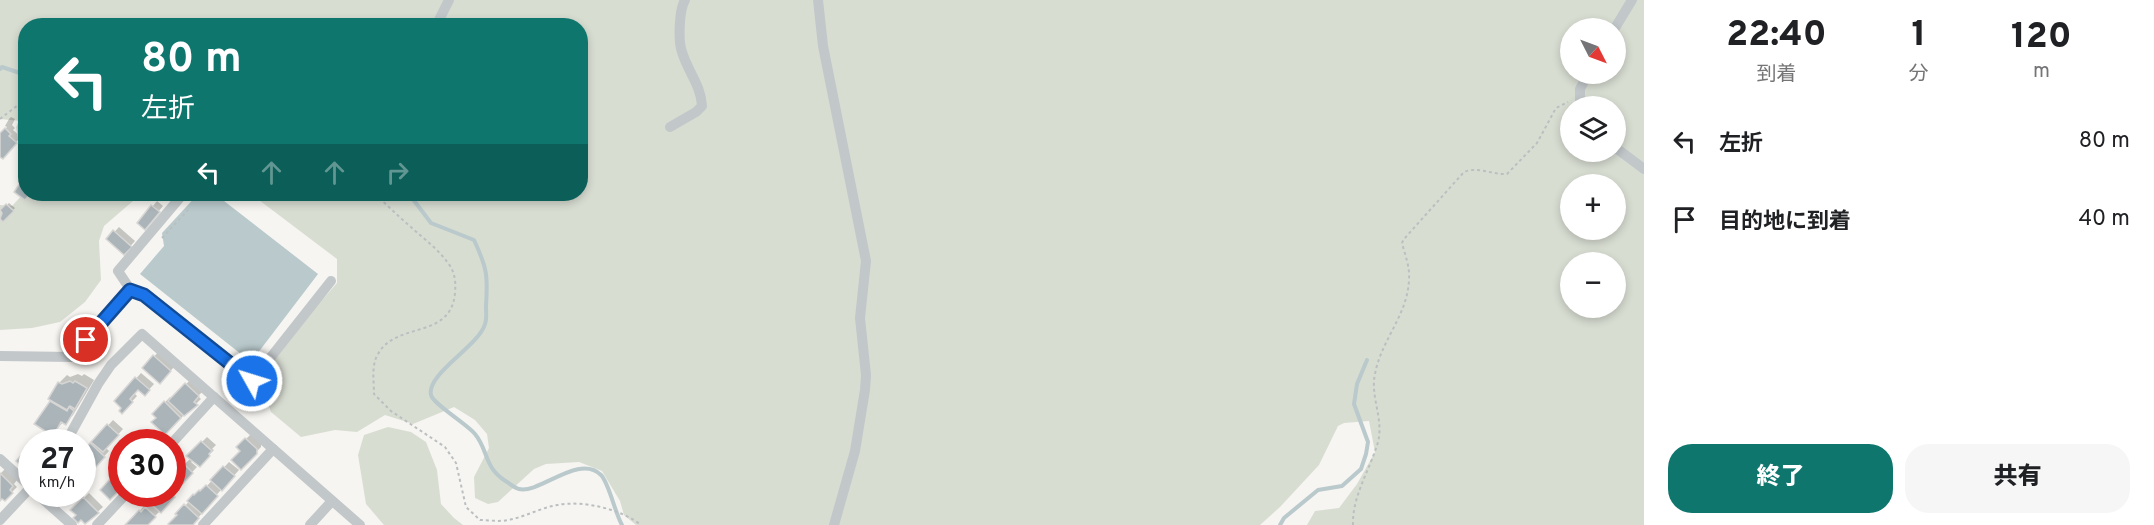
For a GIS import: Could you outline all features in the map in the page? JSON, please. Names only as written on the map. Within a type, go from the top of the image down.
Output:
[{"type":"street","points":[[440,18],[448,0]]},
{"type":"street","points":[[670,127],[702,106],[701,94],[681,51],[680,16],[685,0]]},
{"type":"street","points":[[818,0],[823,46],[866,261],[860,318],[865,354],[866,390],[855,451],[834,525]]},
{"type":"street","points":[[1621,18],[1632,0]]},
{"type":"street","points":[[1626,156],[1644,170]]},
{"type":"street","points":[[177,201],[118,271],[130,290],[144,295],[252,381],[331,281]]},
{"type":"street","points":[[0,356],[72,357],[130,290]]},
{"type":"street","points":[[73,429],[111,365],[142,334],[360,525]]},
{"type":"street","points":[[185,429],[214,397]]},
{"type":"street","points":[[203,525],[273,449]]},
{"type":"street","points":[[0,459],[18,475]]},
{"type":"street","points":[[310,525],[332,501]]},
{"type":"street","points":[[0,520],[18,503]]},
{"type":"street","points":[[52,507],[72,525]]},
{"type":"street","points":[[97,525],[114,507]]},
{"type":"path","points":[[0,119],[18,105]]},
{"type":"path","points":[[1353,525],[1354,505],[1380,432],[1373,392],[1375,373],[1383,350],[1404,307],[1408,291],[1409,278],[1402,243],[1404,238],[1464,172],[1474,169],[1507,174],[1537,143],[1560,105]]},
{"type":"path","points":[[382,201],[399,218],[439,250],[450,265],[456,280],[454,302],[440,321],[430,327],[404,333],[387,343],[377,354],[374,369],[374,394],[391,411],[445,447],[456,463],[466,507],[480,520],[506,521],[556,505],[574,504],[620,512],[641,525]]},
{"type":"shaded area","points":[[0,0],[1644,0],[1644,525],[1307,525],[1315,511],[1339,508],[1357,484],[1375,452],[1369,421],[1344,423],[1338,426],[1319,465],[1260,525],[636,525],[624,515],[620,501],[602,471],[579,462],[546,464],[534,469],[498,502],[488,504],[475,498],[474,477],[489,448],[487,434],[475,420],[454,407],[413,424],[385,415],[357,432],[335,430],[301,437],[271,412],[262,386],[274,355],[337,283],[337,259],[260,201],[588,201],[588,18],[18,18],[18,121],[0,119]]},
{"type":"shaded area","points":[[18,200],[133,201],[104,226],[99,241],[101,280],[85,302],[60,322],[32,328],[0,330],[0,205],[12,206]]},
{"type":"shaded area","points":[[192,201],[224,201],[318,274],[251,362],[140,274],[164,246],[162,233]]},
{"type":"shaded area","points":[[388,427],[411,432],[426,442],[437,470],[441,504],[463,525],[384,525],[366,504],[358,455],[364,435]]},
{"type":"building","points":[[5,128],[11,134],[9,136],[17,143],[3,159],[0,157],[0,133]]},
{"type":"building","points":[[6,204],[14,211],[3,222],[0,219],[2,213],[0,210]]},
{"type":"building","points":[[151,205],[160,212],[145,230],[137,223]]},
{"type":"building","points":[[113,230],[132,247],[124,255],[106,239]]},
{"type":"building","points":[[153,355],[171,371],[160,384],[142,368]]},
{"type":"building","points":[[135,377],[150,390],[145,396],[138,390],[130,399],[133,402],[122,414],[119,411],[121,408],[114,401]]},
{"type":"building","points":[[70,381],[73,383],[75,381],[87,388],[75,409],[70,406],[67,410],[48,399],[58,382],[62,384]]},
{"type":"building","points":[[185,383],[199,396],[194,402],[198,405],[184,416],[168,401]]},
{"type":"building","points":[[50,401],[67,411],[69,407],[74,411],[66,425],[61,422],[57,429],[42,429],[34,424]]},
{"type":"building","points":[[164,401],[181,418],[171,429],[159,429],[151,422],[156,418],[152,414]]},
{"type":"building","points":[[107,424],[112,429],[108,429],[108,447],[103,452],[96,446],[96,436]]},
{"type":"building","points":[[245,438],[257,449],[257,454],[241,470],[231,460],[240,451],[236,447]]},
{"type":"building","points":[[201,441],[212,451],[200,467],[186,456]]},
{"type":"building","points":[[96,449],[105,457],[96,467]]},
{"type":"building","points":[[186,466],[193,473],[186,480]]},
{"type":"building","points":[[223,466],[235,476],[222,491],[210,480]]},
{"type":"building","points":[[0,473],[13,486],[10,490],[13,493],[5,501],[2,499],[0,501]]},
{"type":"building","points":[[108,481],[108,498],[100,490]]},
{"type":"building","points":[[206,485],[218,496],[202,514],[187,501]]},
{"type":"building","points":[[186,506],[199,518],[193,525],[169,525],[177,515],[175,514],[181,507]]},
{"type":"building","points":[[73,507],[93,507],[99,513],[85,524],[81,520],[78,523],[73,518],[76,515],[70,510]]},
{"type":"building","points":[[145,507],[156,517],[148,525],[125,525],[139,510],[141,512]]},
{"type":"building","points":[[154,507],[166,507],[161,513]]},
{"type":"waterway","points":[[0,69],[2,67],[18,72]]},
{"type":"waterway","points":[[414,201],[431,223],[474,240],[482,258],[487,279],[486,318],[481,333],[436,378],[432,387],[433,399],[475,434],[494,471],[517,488],[528,489],[571,471],[592,469],[601,475],[607,484],[622,525]]},
{"type":"waterway","points":[[1280,525],[1284,518],[1318,490],[1342,486],[1361,469],[1368,442],[1354,404],[1357,384],[1367,360]]},
{"type":"route","points":[[86,340],[130,290],[144,295],[252,381]]}]
